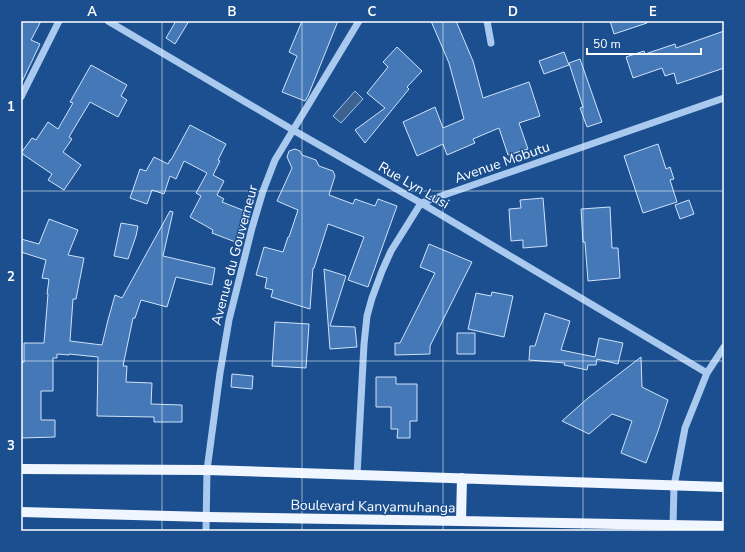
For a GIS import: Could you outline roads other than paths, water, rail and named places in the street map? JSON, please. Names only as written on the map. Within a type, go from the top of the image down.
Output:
[{"type":"main road","points":[[21,469],[207,470],[724,487]]},
{"type":"main road","points":[[461,521],[462,478]]},
{"type":"main road","name":"Boulevard Kanyamuhanga","points":[[21,512],[207,518],[461,521],[673,528],[724,526]]},
{"type":"street","points":[[21,97],[59,21]]},
{"type":"street","name":"Rue Lyn Lusi","points":[[108,21],[293,130],[421,203],[707,373]]},
{"type":"street","name":"Avenue du Gouverneur","points":[[206,531],[207,470],[220,372],[229,320],[252,228],[263,191],[275,160],[359,21]]},
{"type":"street","points":[[487,21],[491,43]]},
{"type":"street","name":"Avenue Mobutu","points":[[421,203],[724,98]]},
{"type":"street","points":[[357,475],[364,344],[367,316],[372,298],[391,251],[421,203]]},
{"type":"street","points":[[673,528],[674,486],[685,428],[707,373],[724,347]]},
{"type":"water","points":[[355,91],[363,99],[341,123],[333,116]]}]
